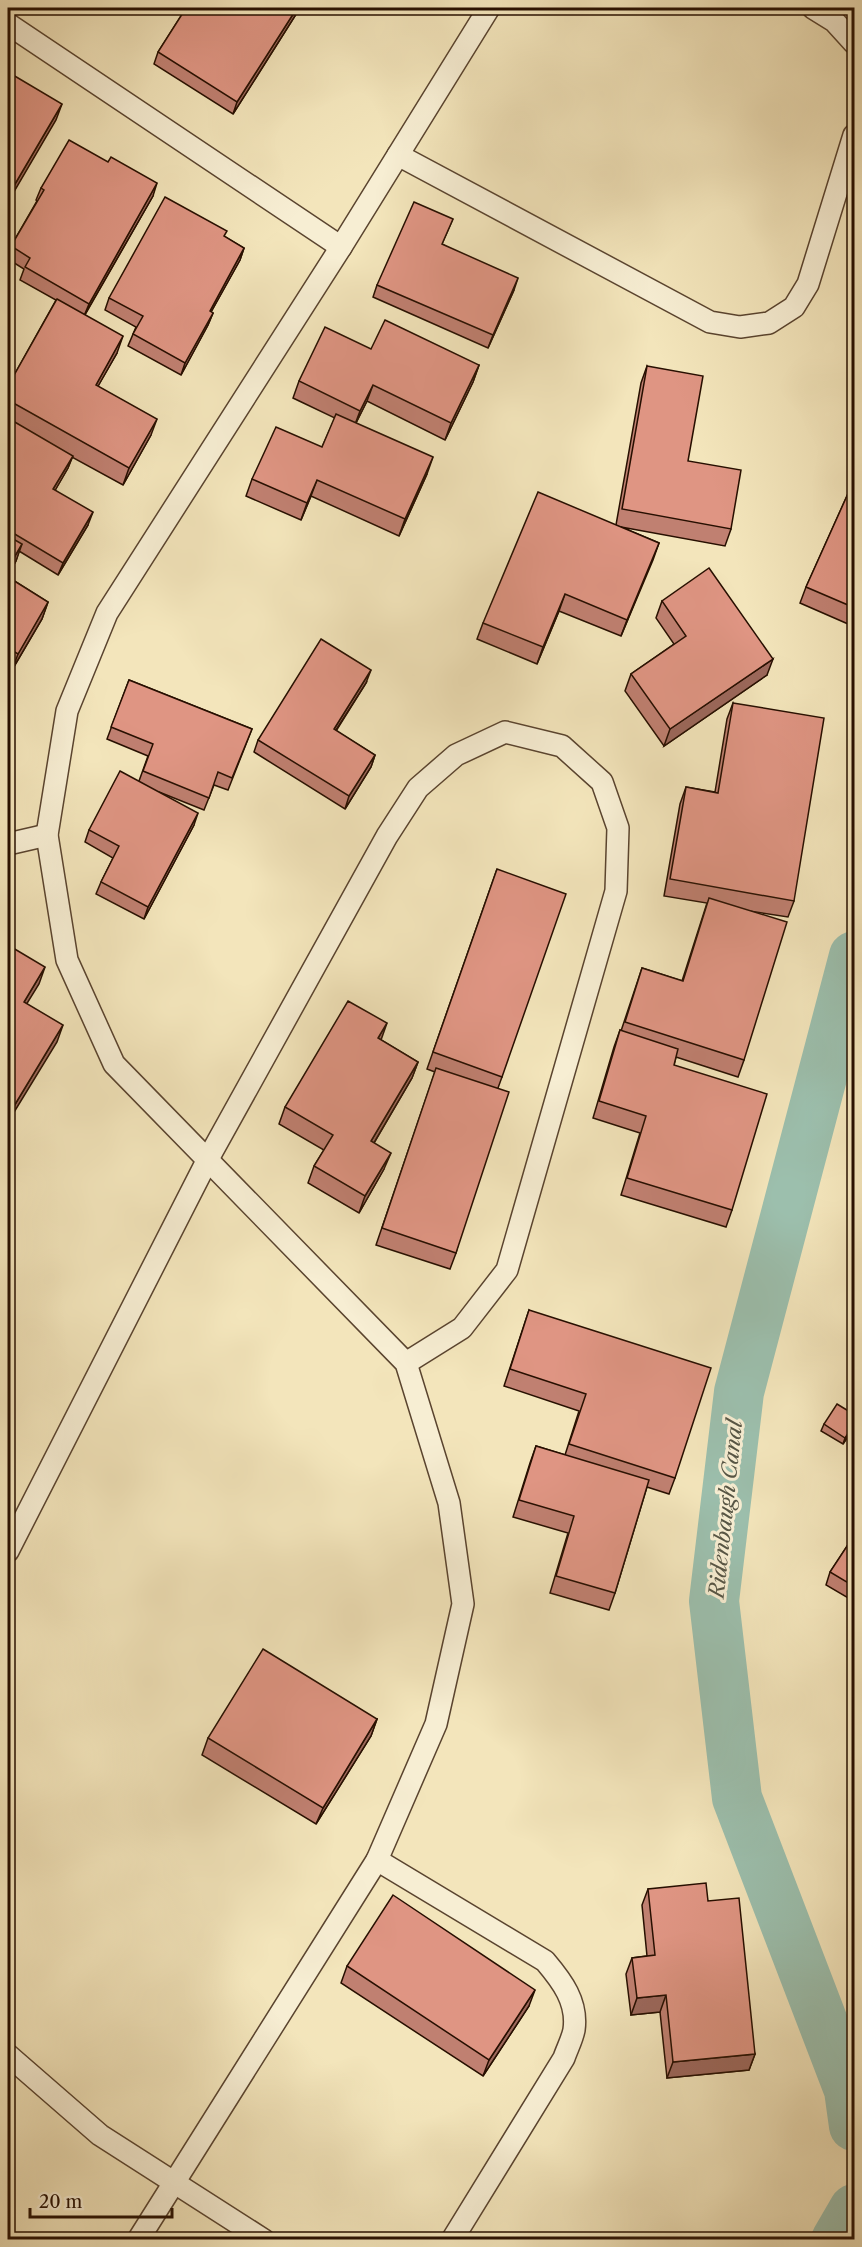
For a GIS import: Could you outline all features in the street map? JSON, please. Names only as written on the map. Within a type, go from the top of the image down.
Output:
[{"type":"lane","points":[[138,2240],[377,1860],[436,1724],[463,1604],[449,1503],[406,1363],[114,1064],[67,960],[47,835],[67,711],[107,613],[341,247],[489,8]]},
{"type":"lane","points":[[813,8],[834,21],[855,43]]},
{"type":"lane","points":[[8,24],[341,247]]},
{"type":"lane","points":[[398,155],[710,322],[740,327],[769,323],[795,306],[808,284],[855,135]]},
{"type":"lane","points":[[8,1551],[208,1160],[387,836],[418,788],[456,755],[506,732],[562,746],[602,782],[618,828],[616,891],[507,1270],[462,1328],[406,1363]]},
{"type":"lane","points":[[8,844],[47,835]]},
{"type":"lane","points":[[377,1860],[544,1961],[562,1981],[573,2003],[574,2030],[564,2058],[452,2240]]},
{"type":"lane","points":[[8,2055],[100,2135],[264,2240]]},
{"type":"building","points":[[186,8],[297,8],[237,102],[158,52]]},
{"type":"building","points":[[13,75],[62,104],[8,196],[8,85]]},
{"type":"building","points":[[69,140],[108,162],[111,157],[157,183],[89,304],[25,267],[30,258],[11,246],[44,190],[41,188]]},
{"type":"building","points":[[165,197],[227,231],[224,236],[244,248],[210,311],[213,313],[185,363],[133,334],[143,316],[109,298]]},
{"type":"building","points":[[414,202],[453,219],[442,244],[518,278],[493,335],[377,285]]},
{"type":"building","points":[[57,299],[123,336],[96,385],[157,419],[129,468],[8,400],[8,386]]},
{"type":"building","points":[[385,320],[479,365],[451,423],[373,385],[360,411],[299,381],[325,327],[371,349]]},
{"type":"building","points":[[647,366],[703,376],[688,461],[741,470],[731,529],[622,509]]},
{"type":"building","points":[[336,414],[433,457],[405,519],[317,480],[307,503],[252,479],[276,427],[322,447]]},
{"type":"building","points":[[13,421],[73,456],[53,489],[93,512],[63,563],[8,530],[8,430]]},
{"type":"building","points":[[855,478],[855,608],[806,587]]},
{"type":"building","points":[[538,492],[659,543],[627,620],[565,594],[543,647],[483,623]]},
{"type":"building","points":[[8,536],[22,544],[8,568]]},
{"type":"building","points":[[709,568],[773,659],[670,729],[631,674],[686,636],[662,601]]},
{"type":"building","points":[[8,577],[48,602],[18,654],[8,648]]},
{"type":"building","points":[[321,639],[371,670],[334,729],[375,755],[349,796],[258,740]]},
{"type":"building","points":[[129,680],[252,729],[232,778],[218,772],[209,798],[143,771],[153,744],[111,727]]},
{"type":"building","points":[[733,703],[824,718],[794,901],[670,879],[686,787],[718,793]]},
{"type":"building","points":[[120,771],[198,813],[148,907],[101,882],[119,846],[89,830]]},
{"type":"building","points":[[497,869],[566,894],[502,1077],[433,1052]]},
{"type":"building","points":[[709,898],[787,922],[744,1060],[625,1022],[642,968],[683,981]]},
{"type":"building","points":[[8,945],[45,967],[24,1002],[63,1025],[8,1116]]},
{"type":"building","points":[[348,1001],[387,1023],[378,1038],[418,1062],[371,1141],[391,1153],[365,1196],[314,1166],[333,1135],[285,1107]]},
{"type":"building","points":[[620,1030],[678,1049],[674,1065],[767,1094],[732,1210],[627,1178],[646,1116],[599,1101]]},
{"type":"building","points":[[436,1068],[509,1092],[456,1253],[382,1228]]},
{"type":"building","points":[[529,1310],[711,1368],[675,1478],[569,1444],[586,1394],[510,1369]]},
{"type":"building","points":[[837,1404],[855,1415],[855,1423],[845,1438],[824,1424]]},
{"type":"building","points":[[536,1446],[649,1480],[615,1593],[556,1576],[574,1516],[519,1500]]},
{"type":"building","points":[[855,1534],[855,1587],[830,1572]]},
{"type":"building","points":[[263,1649],[377,1719],[323,1808],[208,1738]]},
{"type":"building","points":[[706,1883],[708,1901],[739,1898],[755,2054],[673,2062],[666,1995],[637,1998],[632,1958],[655,1955],[648,1889]]},
{"type":"building","points":[[393,1895],[535,1990],[489,2060],[347,1966]]},
{"type":"waterway","name":"Ridenbaugh Canal","points":[[854,956],[739,1392],[714,1601],[737,1798],[849,2090],[854,2126]]},
{"type":"waterway","name":"Ridenbaugh Canal","points":[[836,2240],[854,2209]]}]
